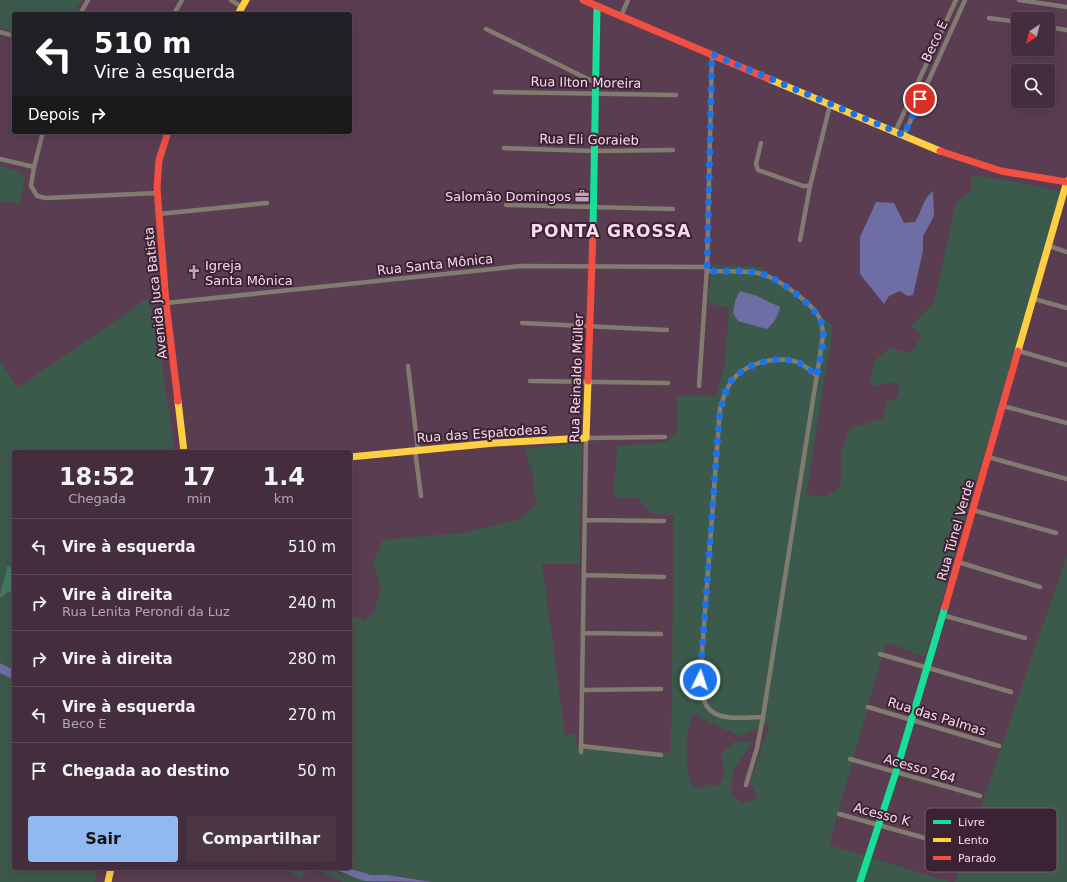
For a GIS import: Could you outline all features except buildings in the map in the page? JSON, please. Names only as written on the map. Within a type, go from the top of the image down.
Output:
[{"type":"street","points":[[81,12],[88,0]]},
{"type":"street","points":[[175,12],[182,0]]},
{"type":"street","points":[[231,0],[244,3],[239,12]]},
{"type":"street","points":[[583,0],[944,153],[1001,171],[1067,182]]},
{"type":"street","points":[[621,16],[628,0]]},
{"type":"street","points":[[895,132],[956,0]]},
{"type":"street","name":"Beco E","points":[[904,135],[965,0]]},
{"type":"street","points":[[1019,0],[1067,7]]},
{"type":"street","name":"Rua Reinaldo Müller","points":[[597,6],[592,266],[586,438],[586,520],[581,749],[661,755]]},
{"type":"street","points":[[989,18],[1011,21]]},
{"type":"street","points":[[1055,28],[1067,30]]},
{"type":"street","points":[[486,29],[596,83]]},
{"type":"street","points":[[0,32],[12,35]]},
{"type":"street","points":[[699,386],[707,269],[712,54]]},
{"type":"street","name":"Rua Ilton Moreira","points":[[495,92],[676,95]]},
{"type":"street","points":[[800,240],[810,186],[830,105]]},
{"type":"street","points":[[42,134],[31,186],[33,192],[37,196],[46,198],[158,193]]},
{"type":"street","name":"Avenida Juca Batista","points":[[167,134],[159,160],[159,214],[166,303],[184,450]]},
{"type":"street","points":[[761,143],[756,164],[758,170],[803,186],[810,186]]},
{"type":"street","name":"Rua Eli Goraieb","points":[[504,148],[594,151],[673,150]]},
{"type":"street","points":[[0,159],[34,167]]},
{"type":"street","name":"Rua Túnel Verde","points":[[860,882],[896,772],[910,719],[927,668],[1067,182]]},
{"type":"street","points":[[159,214],[267,202]]},
{"type":"street","points":[[506,205],[673,209]]},
{"type":"street","points":[[1049,246],[1067,252]]},
{"type":"street","name":"Rua Santa Mônica","points":[[166,303],[521,266],[707,269],[756,273],[766,275],[805,302],[816,313],[823,326],[823,336],[763,717],[757,748],[746,785]]},
{"type":"street","points":[[1034,299],[1067,308]]},
{"type":"street","points":[[522,323],[667,330]]},
{"type":"street","points":[[1019,352],[1067,365]]},
{"type":"street","points":[[763,717],[726,717],[716,714],[706,705],[700,680],[720,408],[731,382],[738,374],[754,365],[770,361],[794,361],[803,364],[817,376]]},
{"type":"street","points":[[408,366],[421,496]]},
{"type":"street","points":[[530,382],[668,383]]},
{"type":"street","points":[[1003,406],[1067,423]]},
{"type":"street","name":"Rua das Espatodeas","points":[[352,457],[416,450],[586,438],[665,437]]},
{"type":"street","points":[[988,458],[1067,479]]},
{"type":"street","points":[[973,510],[1056,533]]},
{"type":"street","points":[[586,520],[664,522]]},
{"type":"street","points":[[958,562],[1040,587]]},
{"type":"street","points":[[584,576],[664,577]]},
{"type":"street","points":[[942,615],[1025,638]]},
{"type":"street","points":[[583,633],[661,634]]},
{"type":"street","points":[[880,654],[1011,692]]},
{"type":"street","points":[[582,690],[661,689]]},
{"type":"street","name":"Rua das Palmas","points":[[868,707],[999,746]]},
{"type":"street","name":"Acesso 264","points":[[852,760],[980,796]]},
{"type":"street","name":"Acesso K","points":[[839,814],[925,838]]},
{"type":"street","points":[[108,882],[111,870]]},
{"type":"green space","points":[[0,0],[82,0],[75,12],[12,12],[12,31],[0,28]]},
{"type":"green space","points":[[0,166],[18,171],[25,177],[20,203],[0,202]]},
{"type":"green space","points":[[971,175],[1022,183],[1061,192],[925,657],[886,642],[829,845],[950,882],[432,882],[388,875],[371,875],[352,869],[352,616],[364,620],[374,612],[381,588],[373,563],[383,540],[461,533],[518,520],[536,505],[532,470],[524,449],[582,443],[579,564],[542,564],[565,735],[576,734],[576,744],[671,753],[674,515],[653,514],[637,498],[614,497],[617,446],[666,442],[677,432],[677,395],[717,396],[718,386],[725,364],[729,308],[708,303],[712,265],[761,267],[833,326],[806,495],[826,496],[840,488],[842,468],[841,453],[850,428],[882,419],[888,402],[899,397],[898,382],[874,386],[870,380],[875,361],[889,348],[911,353],[922,336],[911,326],[934,303],[956,203],[971,191]],"holes":[[[693,714],[739,736],[770,724],[750,781],[758,799],[743,803],[732,795],[734,771],[751,742],[734,742],[721,755],[725,773],[719,787],[710,784],[700,788],[691,786],[686,750],[688,732]]]},
{"type":"green space","points":[[148,298],[161,356],[175,450],[12,450],[12,571],[0,587],[0,361],[18,388]]},
{"type":"green space","points":[[1067,555],[1067,882],[955,882],[958,872],[1057,872],[1057,808],[980,808]]},
{"type":"green space","points":[[7,566],[12,567],[12,590],[0,598],[1,589]]},
{"type":"green space","points":[[12,590],[12,870],[97,870],[95,882],[0,882],[0,598]]},
{"type":"green space","points":[[287,870],[308,870],[301,879]]},
{"type":"green space","points":[[316,870],[334,870],[341,874],[391,882],[342,882]]},
{"type":"water","points":[[933,191],[934,216],[923,236],[923,251],[913,295],[907,296],[900,291],[889,296],[884,304],[860,274],[860,237],[876,202],[894,203],[904,223],[915,222],[926,198]]},
{"type":"water","points":[[740,291],[757,296],[780,307],[775,319],[767,329],[738,321],[733,313],[735,301]]},
{"type":"water","points":[[352,869],[371,875],[388,875],[432,882],[364,881],[336,870]]},
{"type":"waterway","points":[[0,668],[12,674]]},
{"type":"traffic: fast","points":[[593,230],[597,6]]},
{"type":"traffic: fast","points":[[860,882],[896,772],[945,607]]},
{"type":"traffic: slow","points":[[239,12],[246,0]]},
{"type":"traffic: slow","points":[[769,79],[940,151]]},
{"type":"traffic: slow","points":[[1018,351],[1067,181]]},
{"type":"traffic: slow","points":[[352,457],[495,443],[586,438],[588,381]]},
{"type":"traffic: slow","points":[[178,401],[184,450]]},
{"type":"traffic: slow","points":[[108,882],[111,870]]},
{"type":"traffic: jam","points":[[583,0],[769,79]]},
{"type":"traffic: jam","points":[[167,134],[159,160],[157,188],[166,303],[178,401]]},
{"type":"traffic: jam","points":[[940,151],[1001,171],[1067,182]]},
{"type":"traffic: jam","points":[[588,381],[593,230]]},
{"type":"traffic: jam","points":[[945,607],[1018,351]]},
{"type":"place","name":"Salomão Domingos","points":[[582,196]]},
{"type":"place","name":"Igreja Santa Mônica","points":[[194,272]]},
{"type":"district","name":"PONTA GROSSA","points":[[611,231]]},
{"type":"route","points":[[700,680],[719,419],[720,408],[724,396],[731,382],[738,374],[749,367],[760,363],[783,360],[794,361],[803,364],[817,376],[823,336],[823,326],[816,313],[793,292],[766,275],[756,273],[707,271],[712,54],[904,135],[920,99]]}]
